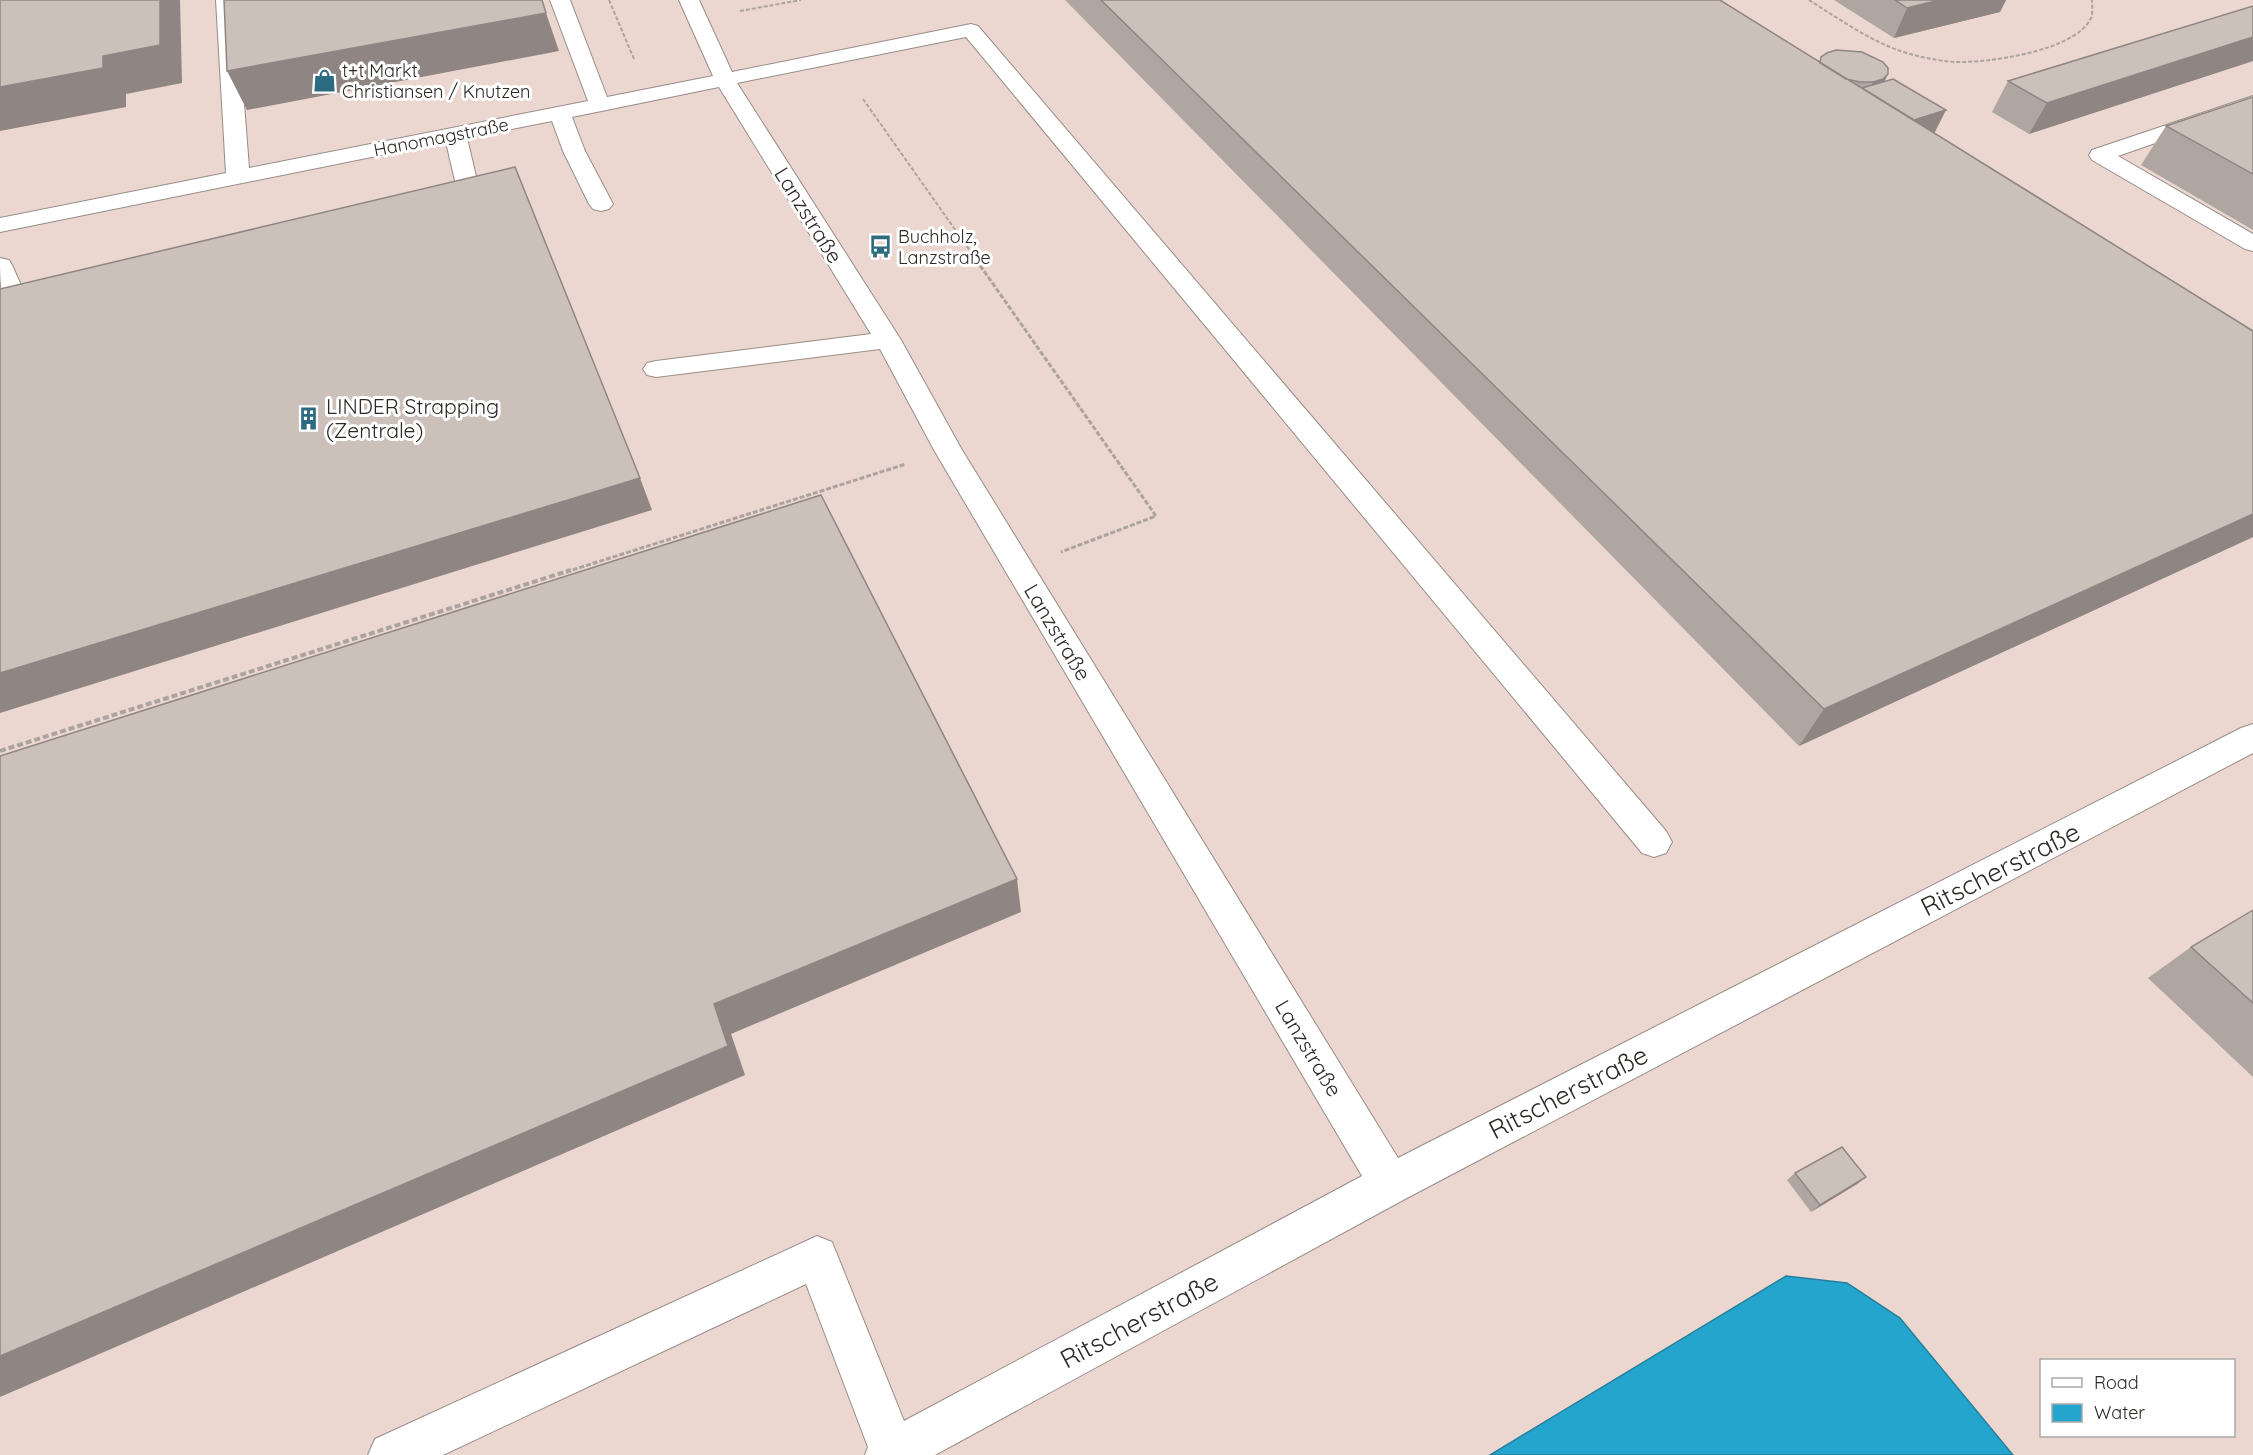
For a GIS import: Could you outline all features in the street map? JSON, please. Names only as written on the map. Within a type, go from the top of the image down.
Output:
[{"type":"street","points":[[226,0],[238,177]]},
{"type":"street","points":[[560,0],[600,105]]},
{"type":"street","name":"Lanzstraße","points":[[689,0],[725,80],[888,340],[948,450],[1390,1184]]},
{"type":"street","name":"Hanomagstraße","points":[[0,225],[971,30],[1654,842]]},
{"type":"street","points":[[2253,102],[2100,155],[2253,244]]},
{"type":"street","points":[[560,113],[574,151],[601,204]]},
{"type":"street","points":[[426,198],[468,189],[454,134]]},
{"type":"street","points":[[0,265],[15,301]]},
{"type":"street","points":[[656,369],[888,340]]},
{"type":"street","name":"Ritscherstraße","points":[[891,1454],[1390,1184],[2253,738]]},
{"type":"street","points":[[391,1455],[817,1257],[891,1454]]},
{"type":"path","points":[[609,0],[650,95]]},
{"type":"path","points":[[698,19],[801,0]]},
{"type":"path","points":[[1809,0],[1877,43],[1910,56],[1943,61],[1985,62],[2072,38],[2091,18],[2092,0]]},
{"type":"path","points":[[863,99],[1156,516],[1018,567]]},
{"type":"path","points":[[0,751],[948,450]]},
{"type":"shaded area","points":[[0,0],[2253,0],[2253,1455],[0,1455]]},
{"type":"water","points":[[1786,1276],[1847,1283],[1900,1318],[2013,1455],[1490,1455]]},
{"type":"building","points":[[0,0],[160,0],[160,45],[103,56],[103,68],[0,87]]},
{"type":"building","points":[[224,0],[542,0],[546,13],[227,71]]},
{"type":"building","points":[[1101,0],[1720,0],[2253,331],[2253,514],[1824,709]]},
{"type":"building","points":[[1895,0],[1939,0],[1907,8]]},
{"type":"building","points":[[2253,6],[2253,37],[2047,103],[2008,81]]},
{"type":"building","points":[[1836,50],[1862,52],[1883,62],[1888,68],[1888,74],[1883,79],[1873,82],[1846,79],[1820,63],[1821,57]]},
{"type":"building","points":[[1893,79],[1946,110],[1914,120],[1862,88]]},
{"type":"building","points":[[2253,97],[2253,174],[2166,126]]},
{"type":"building","name":"LINDER Strapping (Zentrale)","points":[[515,167],[640,478],[0,673],[0,289]]},
{"type":"building","points":[[821,495],[1017,879],[714,1004],[728,1046],[0,1356],[0,756]]},
{"type":"building","points":[[2253,910],[2253,1003],[2191,947]]},
{"type":"building","points":[[1842,1147],[1866,1177],[1820,1205],[1795,1173]]},
{"type":"place","name":"t+t Markt Christiansen / Knutzen","points":[[324,80]]},
{"type":"place","name":"Buchholz, Lanzstraße","points":[[880,246]]},
{"type":"place","name":"LINDER Strapping (Zentrale)","points":[[308,418]]}]
